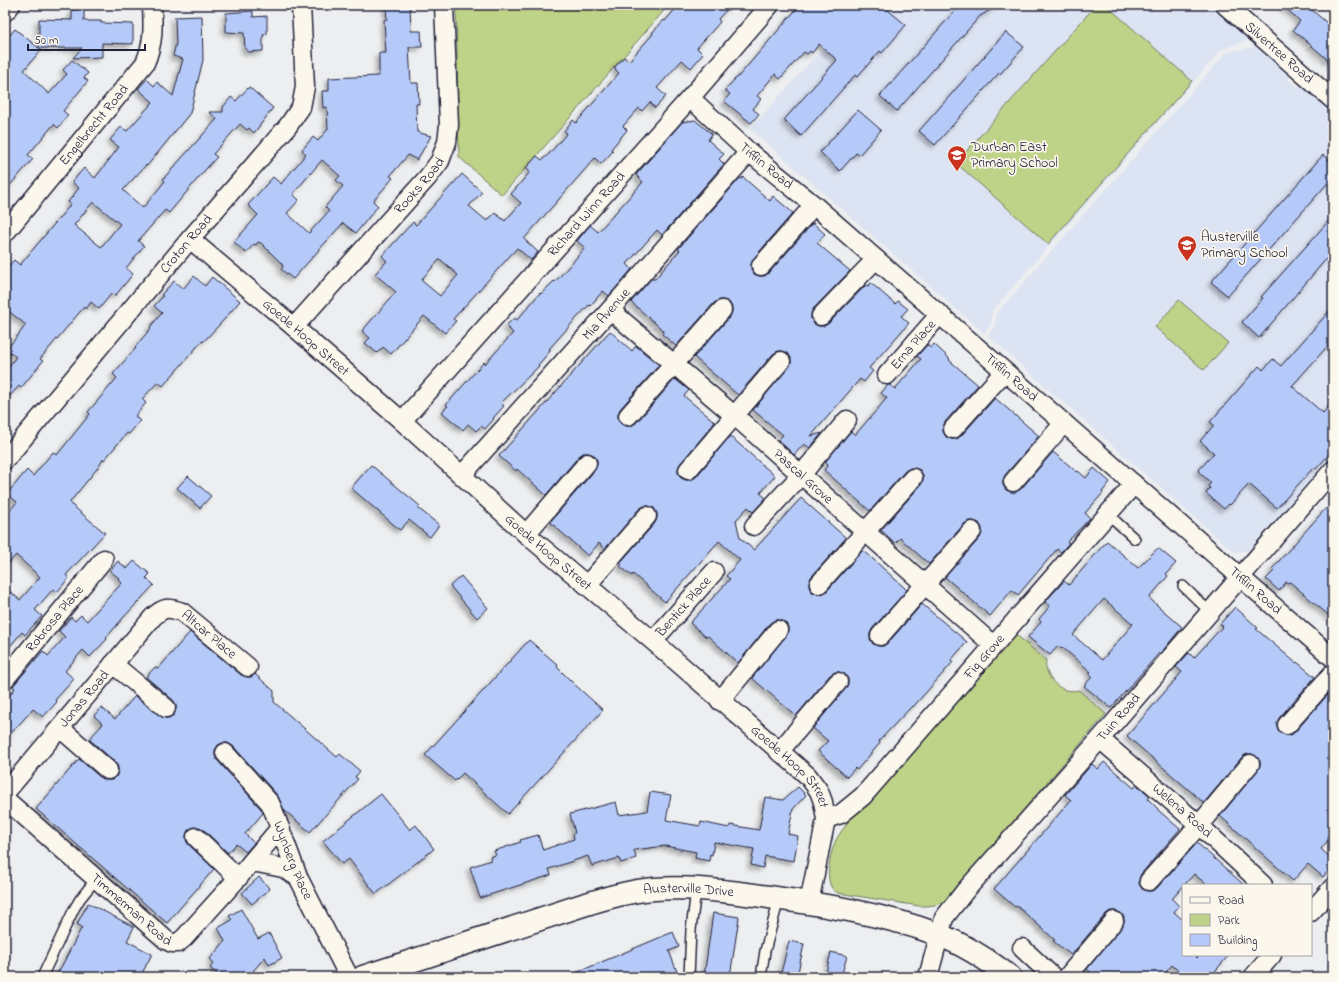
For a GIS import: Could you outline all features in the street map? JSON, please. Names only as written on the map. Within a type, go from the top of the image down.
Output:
[{"type":"street","points":[[5,12],[11,5]]},
{"type":"street","name":"Engelbrecht Road","points":[[5,233],[145,63],[151,50],[153,35],[152,5]]},
{"type":"street","name":"Croton Road","points":[[5,460],[190,239],[288,126],[301,106],[305,87],[301,5]]},
{"type":"street","name":"Rooks Road","points":[[294,327],[428,177],[440,161],[447,142],[449,125],[444,5]]},
{"type":"street","name":"Richard Winn Road","points":[[402,422],[690,98],[770,5]]},
{"type":"street","name":"Silvertree Road","points":[[1225,5],[1333,100]]},
{"type":"street","name":"Tifflin Road","points":[[690,98],[749,152],[876,258],[1004,372],[1241,576],[1333,658]]},
{"type":"street","name":"Mia Avenue","points":[[462,475],[749,152]]},
{"type":"street","points":[[761,266],[814,205]]},
{"type":"street","name":"Goede Hoop Street","points":[[190,239],[294,327],[462,475],[526,534],[653,641],[720,701],[808,776],[819,791],[824,802],[826,819],[809,903]]},
{"type":"street","points":[[821,316],[876,258]]},
{"type":"street","name":"Pascal Grove","points":[[610,310],[735,416],[993,645]]},
{"type":"street","points":[[628,416],[722,310]]},
{"type":"street","name":"Erna Place","points":[[886,375],[940,314]]},
{"type":"street","points":[[688,470],[781,362]]},
{"type":"street","points":[[953,429],[1004,372]]},
{"type":"street","points":[[754,526],[801,475],[847,420]]},
{"type":"street","points":[[1013,482],[1064,423]]},
{"type":"street","points":[[526,534],[587,463]]},
{"type":"street","name":"Tuin Road","points":[[928,977],[944,918],[965,891],[1100,739],[1333,470]]},
{"type":"street","points":[[819,584],[913,478]]},
{"type":"street","name":"Fig Grove","points":[[826,819],[841,814],[863,796],[1134,484]]},
{"type":"street","points":[[587,585],[647,516]]},
{"type":"street","points":[[880,636],[972,531]]},
{"type":"street","name":"Robrosa Place","points":[[5,679],[104,559]]},
{"type":"street","name":"Bentick Place","points":[[653,641],[714,572]]},
{"type":"street","name":"Jonas Road","points":[[5,793],[153,617],[166,608]]},
{"type":"street","name":"Altcar Place","points":[[166,608],[182,612],[248,667]]},
{"type":"street","points":[[720,701],[778,630]]},
{"type":"street","points":[[113,664],[166,708]]},
{"type":"street","points":[[1287,725],[1333,673]]},
{"type":"street","points":[[779,752],[838,682]]},
{"type":"street","points":[[60,728],[108,770]]},
{"type":"street","name":"Welena Road","points":[[1100,739],[1199,825],[1262,884]]},
{"type":"street","name":"Wynberg Place","points":[[225,753],[270,803],[298,877],[349,977]]},
{"type":"street","points":[[1149,881],[1199,825],[1250,764]]},
{"type":"street","name":"Timmerman Road","points":[[5,799],[166,940],[172,943],[178,943],[184,938],[252,862],[280,828]]},
{"type":"street","points":[[196,838],[238,878]]},
{"type":"street","points":[[252,862],[283,868],[298,877]]},
{"type":"street","points":[[1312,911],[1333,888]]},
{"type":"street","name":"Austerville Drive","points":[[363,977],[575,907],[616,896],[654,889],[696,890],[741,894],[809,903],[906,924],[939,935],[976,954],[1010,977]]},
{"type":"street","points":[[1067,977],[1114,921]]},
{"type":"street","points":[[1022,948],[1053,977]]},
{"type":"street","points":[[1253,977],[1271,956]]},
{"type":"lane","points":[[1108,514],[1135,539]]},
{"type":"lane","points":[[1184,586],[1210,612]]},
{"type":"lane","points":[[42,977],[80,899],[96,879]]},
{"type":"lane","points":[[689,977],[691,930],[696,890]]},
{"type":"lane","points":[[761,977],[765,951],[779,899]]},
{"type":"shaded area","name":"Durban East Primary School","points":[[862,5],[1212,5],[1251,39],[1222,49],[992,311],[991,324],[984,333],[750,129]]},
{"type":"shaded area","name":"Austerville Primary School","points":[[1258,46],[1289,73],[1289,81],[1298,87],[1306,86],[1333,109],[1333,454],[1249,550],[1234,552],[988,336],[995,325],[996,314],[1226,53]]},
{"type":"green space","points":[[456,5],[669,5],[502,195],[459,157]]},
{"type":"green space","points":[[1096,5],[1106,5],[1192,81],[1048,244],[956,163]]},
{"type":"green space","points":[[1179,300],[1228,343],[1204,370],[1155,327]]},
{"type":"green space","points":[[1014,633],[1046,660],[1048,674],[1054,683],[1068,690],[1079,690],[1106,714],[945,901],[939,904],[919,906],[838,893],[835,891],[830,884],[829,868],[832,850],[840,833],[935,721]]},
{"type":"building","points":[[386,5],[410,5],[411,31],[421,31],[422,47],[409,47],[411,83],[418,83],[419,104],[416,104],[417,132],[431,136],[417,160],[408,155],[390,176],[393,178],[373,201],[378,206],[356,233],[343,223],[293,279],[281,269],[283,267],[282,264],[261,243],[258,242],[256,245],[254,244],[246,253],[234,242],[258,215],[248,205],[273,177],[281,184],[306,154],[302,150],[313,137],[318,141],[328,129],[327,107],[323,108],[322,91],[329,91],[329,78],[379,76],[379,53],[386,53],[384,20],[387,19]],"holes":[[[322,160],[340,176],[336,180],[343,186],[325,207],[329,211],[309,233],[287,213],[299,200],[293,194]]]},
{"type":"building","points":[[679,5],[731,5],[718,19],[720,22],[697,48],[703,54],[691,68],[682,60],[657,88],[666,96],[655,108],[650,102],[642,111],[639,108],[623,126],[627,130],[611,149],[613,151],[601,164],[595,158],[524,239],[538,252],[531,260],[517,248],[453,319],[456,321],[445,333],[424,316],[391,354],[383,347],[377,353],[365,343],[370,338],[362,331],[396,292],[375,274],[387,261],[382,256],[413,222],[416,225],[462,174],[482,192],[469,206],[487,221],[495,213],[505,221],[521,203],[511,194],[530,172],[526,168],[537,156],[542,160],[549,154],[567,133],[564,131],[573,120],[576,123],[619,73],[614,68],[624,57],[629,61],[653,34],[652,33],[664,20],[665,21]],"holes":[[[440,259],[458,275],[440,296],[421,280]]]},
{"type":"building","points":[[800,5],[882,5],[906,25],[882,53],[880,51],[857,77],[855,75],[801,136],[784,120],[837,60],[819,44],[812,53],[810,51],[807,54],[804,52],[780,79],[775,74],[757,96],[761,99],[753,109],[759,114],[751,123],[724,101],[730,94],[725,90]]},
{"type":"building","points":[[960,5],[999,5],[980,16],[897,111],[880,96]]},
{"type":"building","points":[[1282,5],[1306,5],[1333,28],[1333,64],[1293,30],[1300,21]]},
{"type":"building","points":[[84,9],[84,21],[133,24],[133,44],[102,43],[102,57],[73,58],[82,48],[39,48],[39,19],[72,20],[72,10]]},
{"type":"building","points":[[253,11],[253,17],[267,16],[267,34],[263,35],[263,51],[247,52],[247,49],[245,49],[244,33],[226,32],[226,13]]},
{"type":"building","points":[[202,16],[203,60],[190,113],[147,166],[146,165],[123,190],[143,208],[165,181],[163,179],[217,119],[209,112],[223,112],[223,107],[231,97],[236,101],[249,87],[273,108],[254,133],[249,128],[247,130],[240,124],[213,154],[217,157],[169,213],[165,210],[138,241],[144,246],[126,268],[133,274],[115,296],[112,293],[99,309],[91,302],[86,309],[84,307],[40,359],[43,361],[21,388],[19,386],[5,401],[5,371],[16,357],[7,349],[26,325],[5,308],[5,270],[14,260],[20,265],[71,204],[68,202],[79,188],[72,182],[84,168],[95,178],[119,147],[110,140],[121,127],[127,131],[153,102],[138,89],[147,79],[154,86],[157,82],[173,96],[183,59],[173,56],[176,43],[175,17]],"holes":[[[93,202],[120,224],[101,247],[74,225]]]},
{"type":"building","points":[[15,29],[41,50],[24,70],[49,94],[67,74],[63,70],[72,60],[88,73],[84,78],[88,81],[63,111],[68,115],[58,128],[54,124],[28,155],[33,159],[5,191],[5,41]]},
{"type":"building","points":[[1006,32],[1024,47],[935,145],[919,131]]},
{"type":"building","points":[[858,110],[881,130],[859,155],[856,153],[840,171],[820,152]]},
{"type":"building","points":[[695,120],[712,134],[708,140],[724,154],[719,159],[724,164],[662,235],[657,230],[627,264],[632,269],[609,296],[603,291],[573,322],[549,349],[551,350],[538,365],[539,366],[501,403],[504,406],[485,429],[481,426],[476,431],[468,424],[463,430],[442,412],[448,406],[446,405],[484,362],[485,364],[513,333],[506,326],[514,318],[517,320],[540,293],[541,294],[554,281],[555,282],[585,248],[577,241],[590,225],[598,232],[643,182],[636,175],[682,122]]},
{"type":"building","points":[[1323,155],[1333,164],[1333,177],[1228,296],[1211,282]]},
{"type":"building","points":[[743,177],[770,201],[773,196],[793,213],[753,259],[751,269],[754,274],[764,276],[769,273],[813,223],[825,234],[817,243],[850,271],[813,309],[811,319],[814,324],[824,326],[828,324],[866,285],[868,286],[871,283],[895,304],[898,301],[908,309],[901,316],[909,323],[869,368],[873,371],[864,382],[860,379],[811,436],[822,433],[810,448],[804,444],[794,455],[778,440],[783,435],[753,410],[789,367],[791,358],[788,353],[778,351],[773,354],[738,395],[694,357],[730,317],[732,307],[729,302],[719,300],[714,303],[676,346],[662,334],[664,331],[631,302],[651,279],[655,279],[680,250],[678,249],[740,178],[742,179]]},
{"type":"building","points":[[1333,216],[1333,251],[1259,338],[1242,322],[1263,298],[1261,297]]},
{"type":"building","points":[[194,276],[205,286],[212,277],[240,301],[203,342],[202,341],[163,386],[158,382],[142,399],[146,403],[135,416],[140,421],[129,434],[127,433],[104,460],[103,459],[100,465],[70,502],[105,533],[66,575],[69,578],[57,592],[53,589],[35,610],[42,616],[25,635],[22,632],[5,652],[5,587],[20,600],[40,577],[16,555],[5,567],[5,516],[17,502],[7,494],[27,470],[33,476],[53,452],[57,455],[90,414],[88,412],[117,378],[113,374],[136,348],[135,347],[162,313],[154,306],[163,296],[161,295],[174,281],[183,289]]},
{"type":"building","points":[[1333,307],[1333,340],[1292,386],[1323,413],[1333,402],[1333,450],[1316,469],[1314,467],[1277,508],[1249,484],[1230,505],[1229,504],[1224,509],[1206,493],[1210,488],[1208,486],[1211,483],[1198,471],[1214,453],[1200,441],[1214,425],[1210,422],[1259,366],[1263,370],[1273,359],[1281,366]]},
{"type":"building","points":[[610,331],[632,351],[636,346],[659,365],[620,409],[618,419],[621,424],[631,426],[636,423],[675,379],[689,390],[684,396],[715,422],[680,464],[678,473],[681,478],[691,480],[696,477],[730,436],[775,476],[760,493],[766,498],[753,512],[748,507],[736,520],[740,538],[754,550],[801,498],[846,538],[811,577],[809,587],[812,592],[822,594],[827,591],[863,550],[907,590],[872,629],[870,639],[873,644],[883,646],[888,643],[922,604],[967,642],[951,660],[953,662],[913,707],[912,706],[879,741],[880,743],[857,770],[855,768],[847,777],[818,751],[828,741],[813,728],[846,688],[848,679],[845,674],[835,672],[830,675],[796,716],[752,678],[786,636],[788,627],[785,622],[775,620],[770,623],[738,663],[708,636],[706,637],[690,623],[730,579],[726,576],[740,560],[719,541],[665,602],[633,574],[632,576],[620,566],[622,564],[620,563],[655,523],[657,513],[654,508],[644,506],[639,509],[605,549],[599,543],[588,556],[550,522],[595,470],[597,460],[594,455],[583,453],[579,456],[546,495],[517,469],[516,471],[499,456]]},
{"type":"building","points":[[934,344],[950,359],[949,360],[978,385],[945,422],[943,432],[946,437],[957,439],[961,436],[995,398],[1039,436],[1005,475],[1003,485],[1006,490],[1016,492],[1021,489],[1053,452],[1086,478],[1094,468],[1110,482],[1102,492],[1103,493],[1085,513],[1090,518],[1067,542],[1069,543],[1061,552],[1057,549],[1018,595],[1012,590],[990,616],[945,577],[980,538],[982,528],[979,523],[969,521],[964,524],[929,564],[900,538],[895,543],[881,530],[921,485],[923,475],[920,470],[910,468],[905,471],[870,511],[824,470],[828,465],[825,462],[851,431],[855,435],[887,398],[881,393],[888,385],[895,389],[921,359],[917,356],[927,345],[931,348]]},
{"type":"building","points":[[371,465],[420,506],[418,508],[439,525],[430,537],[409,520],[400,530],[351,488]]},
{"type":"building","points":[[188,476],[211,496],[200,508],[177,488]]},
{"type":"building","points":[[1326,508],[1333,514],[1333,619],[1290,582],[1286,582],[1279,591],[1266,579],[1274,571],[1272,569]]},
{"type":"building","points":[[1107,541],[1138,568],[1158,548],[1176,563],[1166,574],[1168,576],[1149,598],[1182,627],[1161,653],[1160,652],[1111,708],[1084,686],[1092,677],[1089,674],[1091,672],[1062,647],[1061,648],[1058,646],[1050,655],[1028,637],[1041,622],[1039,619],[1050,606],[1045,602],[1064,581],[1069,585]],"holes":[[[1104,599],[1133,624],[1102,660],[1073,635]]]},
{"type":"building","points":[[118,561],[127,569],[134,561],[150,574],[146,578],[154,585],[123,618],[106,638],[107,639],[90,657],[83,650],[65,671],[74,679],[55,700],[57,702],[43,717],[33,709],[5,740],[5,701],[15,688],[13,686],[43,651],[48,656],[65,637],[59,631],[71,617],[75,621],[81,615],[87,621],[122,583],[118,579],[119,578],[110,571]]},
{"type":"building","points":[[461,576],[488,608],[477,618],[450,586]]},
{"type":"building","points":[[1235,607],[1258,628],[1256,629],[1315,677],[1279,718],[1277,728],[1280,733],[1291,735],[1295,732],[1331,691],[1333,693],[1333,834],[1321,849],[1333,860],[1333,865],[1323,877],[1308,864],[1293,881],[1220,816],[1258,770],[1260,761],[1256,756],[1247,754],[1242,757],[1204,803],[1127,736],[1182,672],[1176,667],[1189,653],[1194,658],[1223,626],[1220,624]]},
{"type":"building","points":[[190,632],[241,675],[251,677],[255,674],[274,691],[274,702],[337,757],[340,754],[360,771],[355,777],[358,779],[310,832],[284,810],[278,796],[233,746],[228,743],[218,745],[215,750],[217,760],[263,813],[245,834],[254,843],[246,852],[236,844],[228,853],[203,829],[194,827],[188,830],[186,840],[188,844],[214,869],[167,923],[36,809],[79,759],[101,778],[112,780],[116,777],[118,767],[115,762],[89,739],[103,724],[94,716],[101,707],[115,719],[135,696],[160,716],[169,718],[174,715],[176,704],[146,677],[155,667],[158,669]]},
{"type":"building","points":[[529,640],[558,665],[557,667],[574,684],[603,710],[508,814],[463,773],[455,781],[425,755]]},
{"type":"building","points":[[1104,762],[1134,788],[1137,785],[1150,796],[1148,799],[1158,810],[1180,829],[1141,874],[1139,884],[1142,889],[1152,891],[1157,888],[1197,843],[1243,884],[1206,884],[1194,874],[1185,884],[1182,884],[1182,888],[1172,899],[1179,906],[1174,912],[1182,919],[1182,956],[1195,956],[1197,958],[1198,956],[1228,956],[1210,977],[1185,977],[1172,965],[1162,977],[1096,977],[1087,969],[1122,927],[1124,917],[1121,913],[1110,911],[1106,914],[1071,955],[1053,941],[1055,940],[1017,906],[1015,907],[994,889],[1071,800],[1065,795],[1092,764],[1098,769]]},
{"type":"building","points":[[798,787],[806,795],[793,809],[788,834],[798,836],[794,861],[765,856],[763,868],[751,865],[754,849],[714,842],[712,855],[710,854],[709,861],[695,858],[696,852],[665,846],[634,850],[636,858],[621,863],[619,858],[592,866],[588,856],[549,869],[551,875],[480,898],[470,867],[491,860],[490,857],[496,855],[494,851],[521,842],[520,840],[538,835],[543,850],[574,839],[573,834],[575,833],[570,814],[616,802],[619,815],[647,811],[650,792],[671,795],[666,820],[700,826],[701,822],[729,828],[730,825],[759,830],[765,797],[783,800]]},
{"type":"building","points":[[381,794],[410,830],[416,825],[434,849],[376,894],[349,859],[342,864],[323,841]]},
{"type":"building","points":[[259,877],[270,889],[252,904],[242,893]]},
{"type":"building","points":[[88,903],[134,927],[127,941],[152,954],[140,977],[56,977],[82,927],[77,924]]},
{"type":"building","points":[[241,909],[258,939],[269,933],[282,958],[269,965],[265,957],[248,977],[221,977],[210,968],[214,963],[210,959],[225,941],[218,928],[232,920],[229,916]]},
{"type":"building","points":[[713,913],[739,917],[730,977],[704,977]]},
{"type":"building","points":[[673,932],[679,947],[669,951],[679,977],[566,977]]},
{"type":"building","points":[[789,941],[804,944],[797,977],[780,977]]},
{"type":"building","points":[[831,952],[847,956],[841,977],[825,977]]},
{"type":"place","name":"Durban East Primary School","points":[[957,172]]},
{"type":"place","name":"Austerville Primary School","points":[[1187,262]]}]
